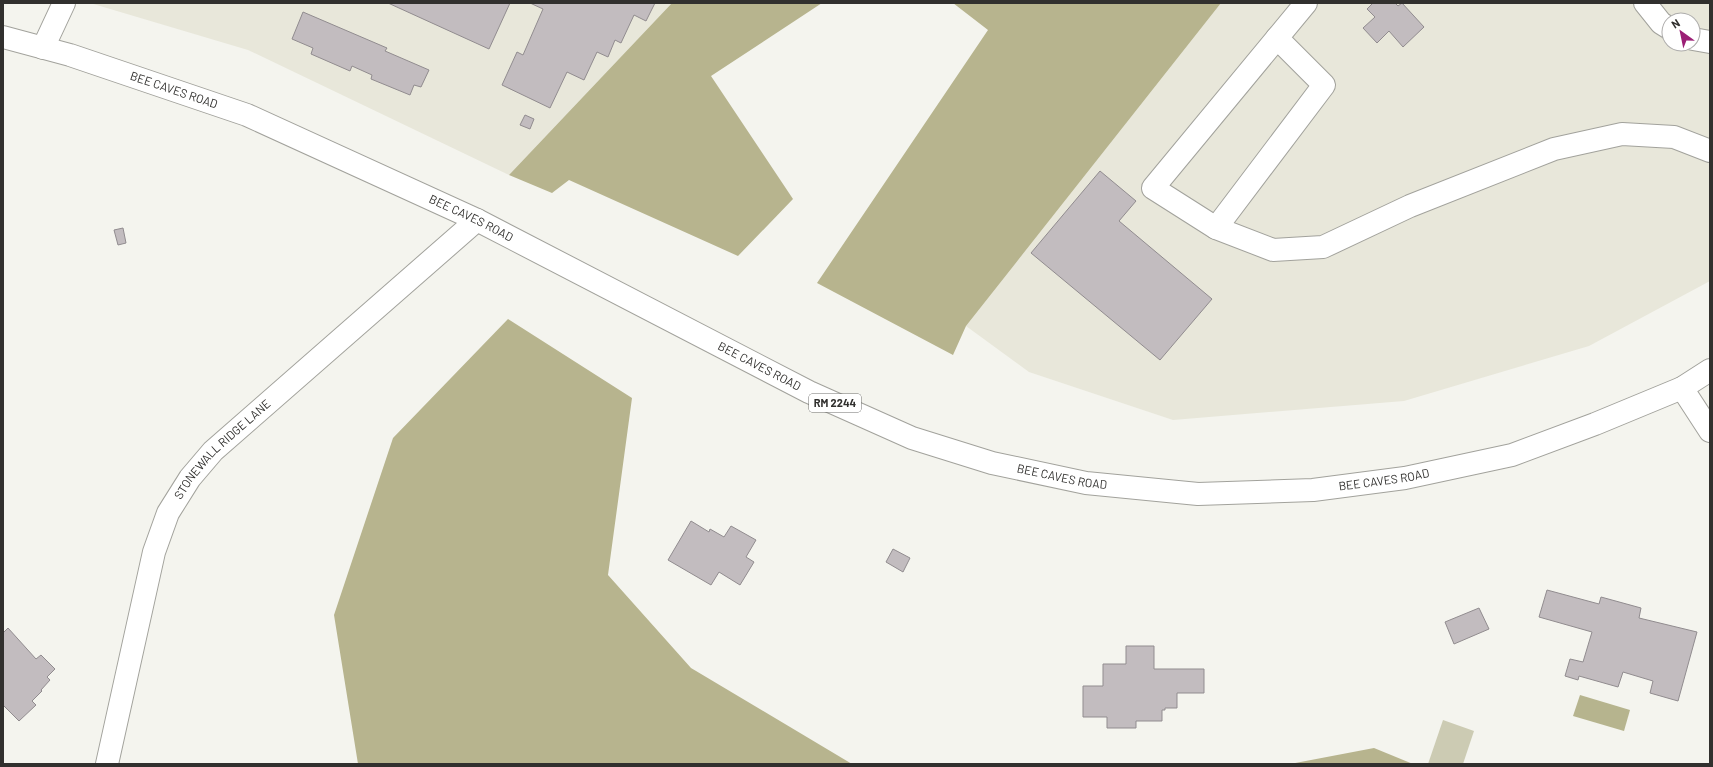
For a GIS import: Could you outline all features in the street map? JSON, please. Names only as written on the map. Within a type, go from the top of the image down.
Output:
[{"type":"main road","points":[[43,48],[64,3]]},
{"type":"main road","points":[[1306,3],[1153,188],[1216,228],[1273,250],[1323,247],[1410,206],[1554,148],[1622,134],[1674,137],[1710,151]]},
{"type":"main road","points":[[1645,3],[1661,23]]},
{"type":"main road","name":"BEE CAVES ROAD","points":[[3,37],[70,55],[247,115],[477,220],[809,392],[912,438],[992,463],[1086,483],[1198,494],[1313,490],[1405,478],[1512,455],[1595,424],[1682,388],[1710,370]]},
{"type":"main road","points":[[1216,228],[1324,85],[1277,38]]},
{"type":"main road","name":"STONEWALL RIDGE LANE","points":[[106,764],[154,552],[168,513],[190,478],[213,451],[477,220]]},
{"type":"main road","points":[[1682,388],[1710,431]]},
{"type":"shaded area","points":[[90,3],[672,3],[509,175],[248,50]]},
{"type":"shaded area","points":[[672,3],[822,3],[711,76],[793,199],[738,256],[569,180],[552,193],[509,175]]},
{"type":"shaded area","points":[[953,3],[1221,3],[966,326],[953,355],[817,283],[988,30]]},
{"type":"shaded area","points":[[1221,3],[1710,3],[1710,281],[1589,346],[1404,401],[1173,420],[1029,372],[966,326]]},
{"type":"shaded area","points":[[508,319],[632,398],[608,575],[691,668],[852,764],[358,764],[334,615],[393,438]]},
{"type":"shaded area","points":[[1580,695],[1630,710],[1624,731],[1573,716]]},
{"type":"shaded area","points":[[1374,748],[1413,764],[1290,764]]},
{"type":"green space","points":[[1443,720],[1474,731],[1463,764],[1428,764]]},
{"type":"building","points":[[388,3],[510,3],[489,49]]},
{"type":"building","points":[[530,3],[655,3],[646,21],[634,15],[621,43],[615,40],[608,57],[597,52],[584,80],[567,72],[550,108],[502,85],[517,52],[523,55],[543,9]]},
{"type":"building","points":[[1373,3],[1395,3],[1398,6],[1402,3],[1424,27],[1403,47],[1389,31],[1377,43],[1363,28],[1375,17],[1367,9]]},
{"type":"building","points":[[303,12],[387,48],[385,51],[429,70],[421,87],[414,85],[410,95],[371,79],[372,75],[352,66],[350,71],[311,54],[313,48],[292,39]]},
{"type":"building","points":[[525,115],[534,119],[530,129],[520,125]]},
{"type":"building","points":[[1100,171],[1136,201],[1119,221],[1212,299],[1160,360],[1031,253]]},
{"type":"building","points":[[123,228],[126,243],[118,245],[114,230]]},
{"type":"building","points":[[691,521],[709,532],[710,529],[724,537],[731,526],[756,540],[746,557],[754,562],[740,585],[719,572],[711,585],[668,560]]},
{"type":"building","points":[[893,549],[910,558],[903,572],[886,562]]},
{"type":"building","points":[[1547,590],[1599,604],[1601,597],[1641,608],[1639,618],[1697,632],[1678,701],[1650,693],[1653,681],[1623,672],[1618,687],[1579,676],[1578,680],[1565,676],[1570,659],[1583,662],[1592,632],[1539,617]]},
{"type":"building","points":[[1479,608],[1489,629],[1454,644],[1445,622]]},
{"type":"building","points":[[8,628],[36,659],[41,655],[55,669],[47,677],[50,680],[32,701],[36,705],[19,721],[3,705],[3,633]]},
{"type":"building","points":[[1126,646],[1154,646],[1154,669],[1204,669],[1204,693],[1177,693],[1177,708],[1165,708],[1165,710],[1162,710],[1162,721],[1136,721],[1136,728],[1107,728],[1107,717],[1083,717],[1083,686],[1103,686],[1103,664],[1126,664]]}]
